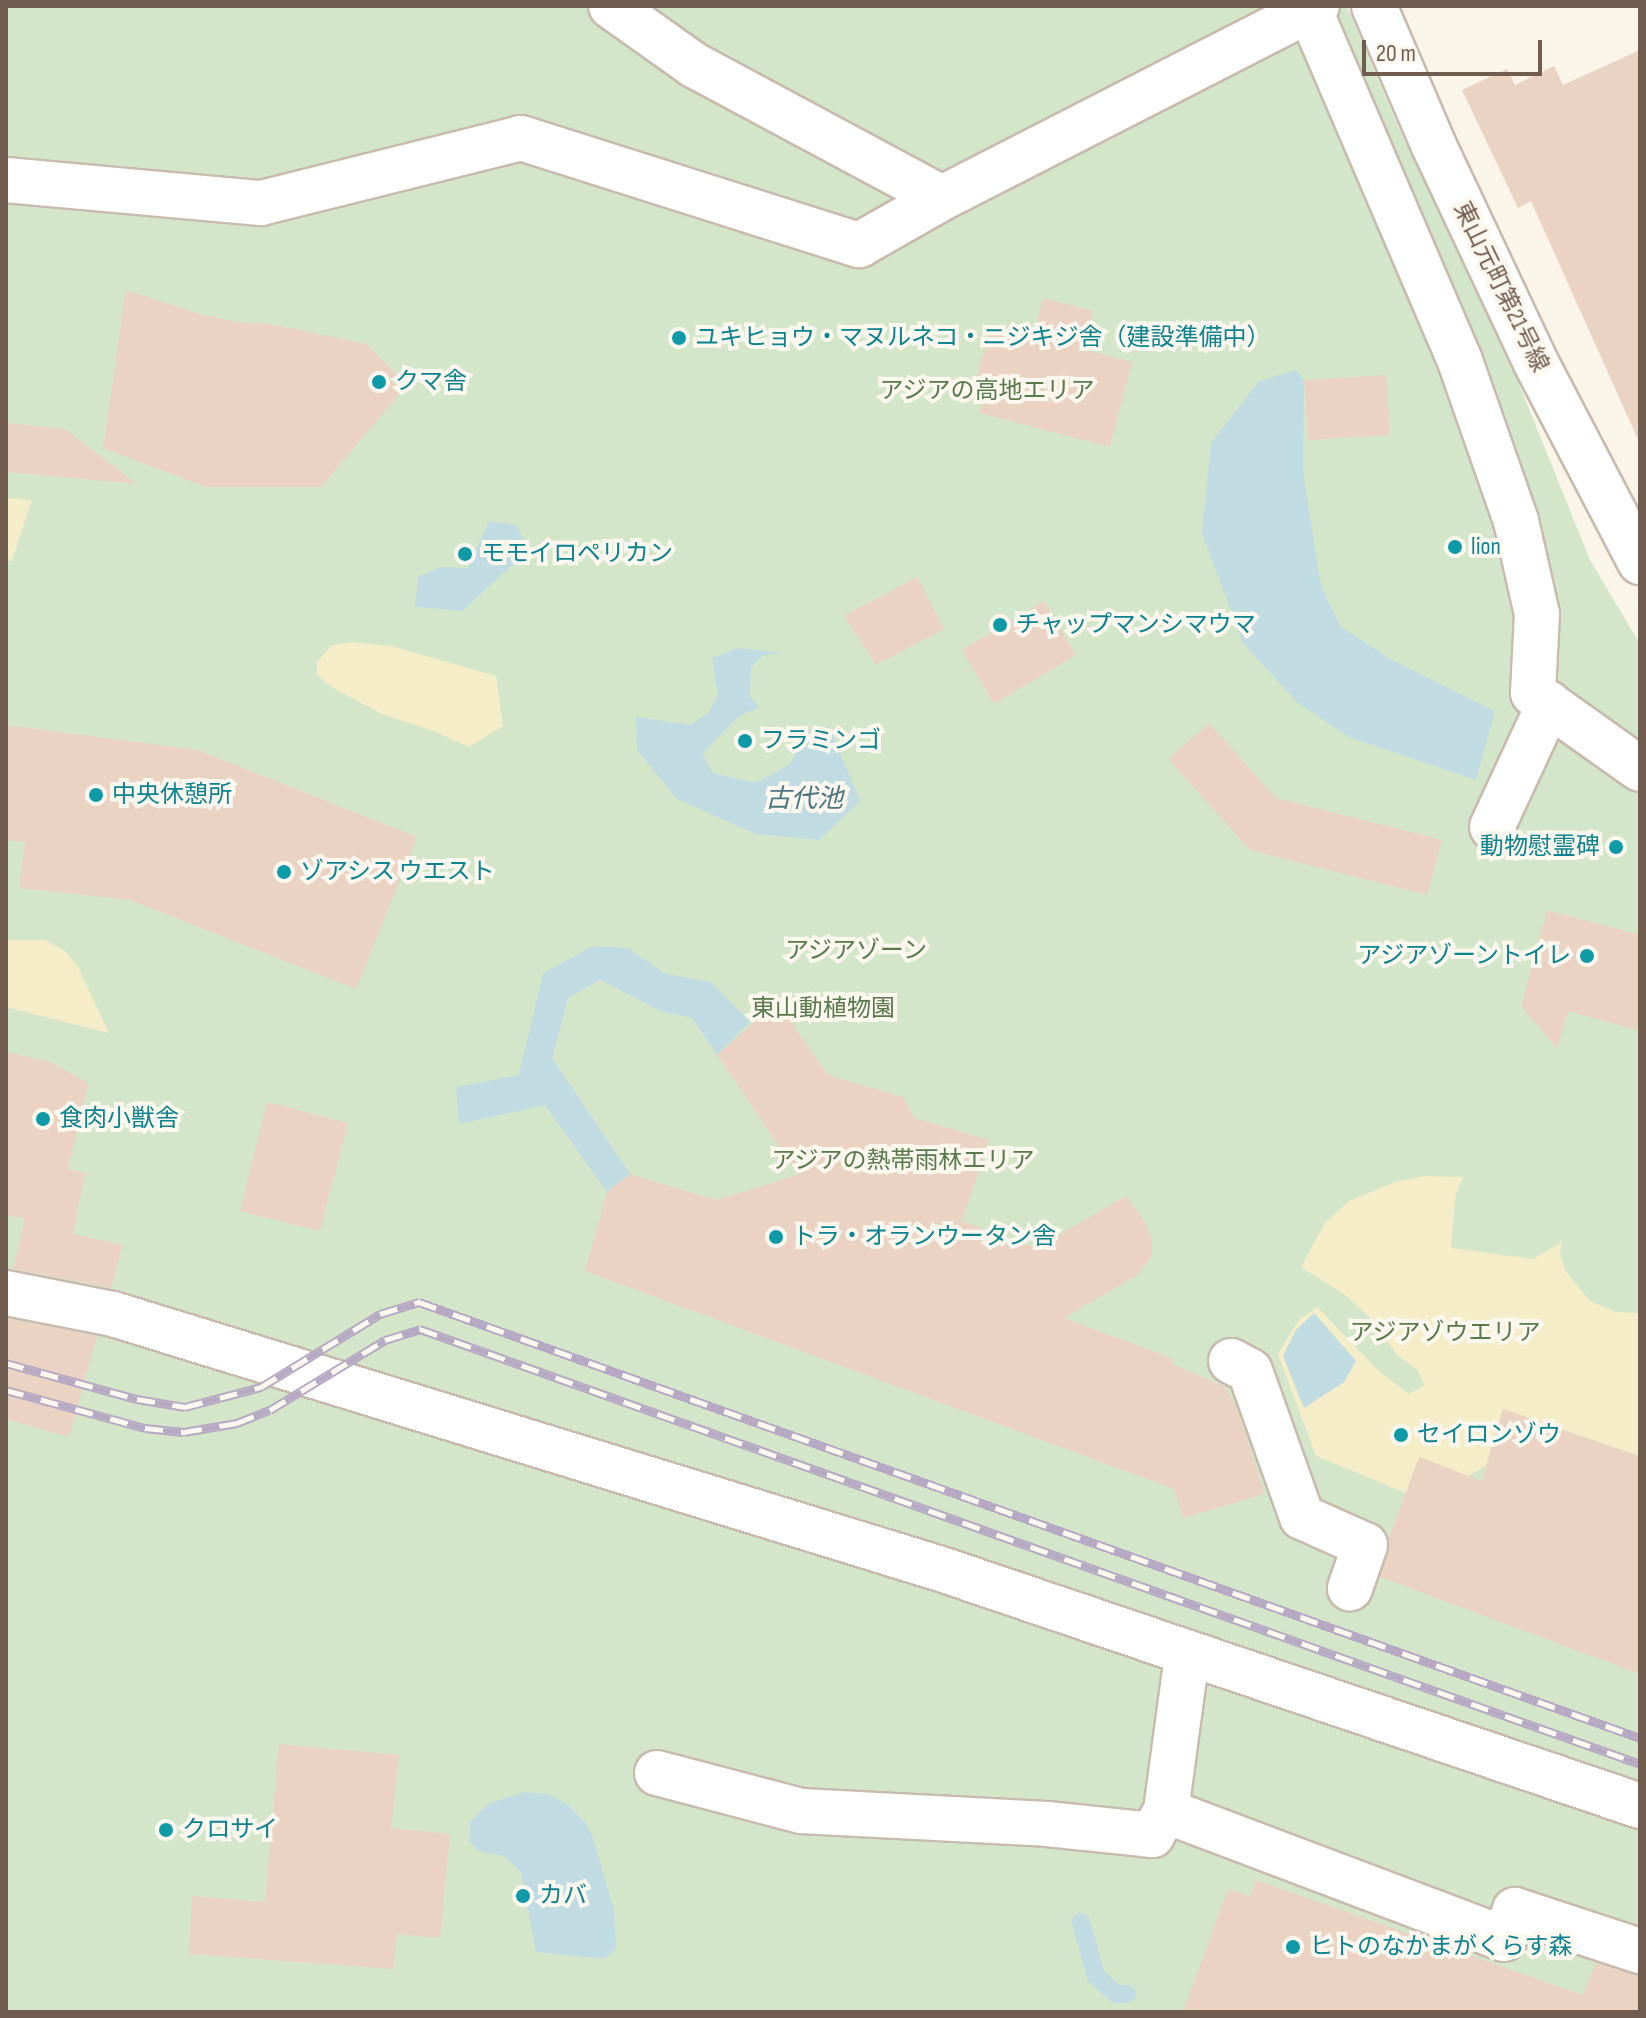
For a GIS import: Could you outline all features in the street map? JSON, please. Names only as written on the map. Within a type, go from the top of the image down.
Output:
[{"type":"street","points":[[611,6],[694,65],[942,198]]},
{"type":"street","name":"東山元町第21号線","points":[[1374,6],[1434,146],[1535,361],[1640,562]]},
{"type":"street","points":[[6,180],[261,203],[521,138],[859,245],[942,198],[1314,8],[1460,361],[1516,521],[1537,614],[1533,693],[1640,769]]},
{"type":"street","points":[[1492,827],[1549,704]]},
{"type":"street","points":[[6,1293],[143,1323],[944,1570],[1187,1655],[1640,1806]]},
{"type":"street","points":[[1231,1361],[1250,1371],[1302,1517],[1365,1545],[1350,1588]]},
{"type":"street","points":[[657,1773],[801,1811],[1047,1824],[1152,1835],[1166,1811],[1187,1655]]},
{"type":"street","points":[[1166,1811],[1504,1939],[1515,1910],[1640,1951]]},
{"type":"green space","name":"東山動植物園","points":[[6,6],[1347,6],[1400,131],[1494,322],[1590,560],[1640,644],[1640,2012],[6,2012]]},
{"type":"sand","points":[[6,498],[32,500],[12,561],[6,561]]},
{"type":"sand","points":[[352,642],[391,646],[496,676],[503,726],[469,747],[431,730],[384,715],[331,687],[317,674],[317,663],[331,645]]},
{"type":"sand","points":[[6,940],[44,940],[64,950],[78,967],[109,1033],[6,1007]]},
{"type":"sand","points":[[1424,1176],[1463,1177],[1455,1198],[1451,1248],[1533,1259],[1562,1242],[1560,1254],[1566,1272],[1590,1301],[1616,1312],[1640,1313],[1640,1456],[1503,1409],[1486,1466],[1468,1476],[1406,1493],[1316,1456],[1278,1354],[1298,1321],[1317,1307],[1379,1371],[1409,1394],[1424,1385],[1417,1369],[1398,1356],[1371,1319],[1347,1296],[1302,1268],[1304,1261],[1325,1223],[1349,1201],[1395,1182]]},
{"type":"water","points":[[1296,370],[1304,380],[1303,472],[1320,581],[1327,599],[1341,627],[1387,657],[1495,711],[1476,780],[1351,738],[1298,703],[1243,643],[1202,533],[1211,443],[1259,381]]},
{"type":"water","points":[[489,521],[516,525],[529,550],[462,611],[415,607],[418,577],[440,567],[468,568]]},
{"type":"water","name":"古代池","points":[[739,648],[784,653],[763,655],[751,667],[750,697],[759,707],[738,717],[702,754],[713,773],[756,783],[790,764],[810,730],[829,726],[860,801],[819,840],[756,834],[677,799],[637,750],[636,717],[691,725],[708,713],[718,695],[712,658]]},
{"type":"water","points":[[593,946],[628,948],[666,974],[711,982],[750,1022],[717,1055],[692,1018],[660,1011],[600,980],[568,998],[552,1058],[630,1174],[607,1192],[545,1105],[459,1124],[456,1087],[519,1075],[543,973]]},
{"type":"water","points":[[1314,1313],[1356,1361],[1344,1382],[1304,1408],[1283,1356],[1296,1330]]},
{"type":"water","points":[[523,1792],[547,1794],[567,1804],[586,1823],[614,1910],[616,1949],[605,1959],[536,1952],[521,1872],[504,1856],[478,1851],[469,1840],[470,1822],[488,1804]]},
{"type":"building","points":[[1640,50],[1640,444],[1531,201],[1518,208],[1462,90],[1507,69],[1515,85],[1554,66],[1563,85]]},
{"type":"building","points":[[126,290],[203,315],[237,322],[270,324],[366,344],[407,385],[321,487],[206,487],[103,448]]},
{"type":"building","points":[[1043,298],[1093,311],[1086,350],[1132,362],[1110,447],[979,413],[988,379],[976,377],[992,327],[1033,337]]},
{"type":"building","points":[[1386,375],[1390,435],[1308,440],[1304,380]]},
{"type":"building","points":[[6,423],[65,429],[137,484],[6,472]]},
{"type":"building","points":[[917,577],[944,629],[876,665],[844,616]]},
{"type":"building","points":[[1044,601],[1076,655],[994,704],[962,650]]},
{"type":"building","points":[[1209,723],[1276,798],[1442,840],[1427,895],[1250,850],[1168,759]]},
{"type":"building","points":[[6,725],[198,750],[417,837],[356,989],[130,900],[19,888],[25,842],[6,840]]},
{"type":"building","name":"アジアゾーントイレ","points":[[1547,910],[1640,935],[1640,1031],[1568,1011],[1557,1049],[1521,1006]]},
{"type":"building","name":"トラ・オランウータン舎","points":[[777,1002],[828,1075],[903,1097],[914,1118],[989,1140],[962,1221],[1036,1248],[1126,1196],[1144,1220],[1152,1239],[1152,1256],[1136,1276],[1064,1318],[1174,1359],[1172,1364],[1224,1386],[1236,1406],[1265,1494],[1183,1518],[1174,1489],[585,1271],[607,1192],[630,1174],[716,1200],[798,1175],[717,1055]]},
{"type":"building","points":[[6,1052],[51,1062],[88,1083],[68,1169],[85,1173],[73,1234],[123,1245],[111,1288],[13,1269],[25,1219],[6,1215]]},
{"type":"building","points":[[267,1102],[348,1123],[320,1231],[240,1211]]},
{"type":"building","points":[[6,1318],[97,1336],[69,1437],[6,1419]]},
{"type":"building","points":[[1503,1409],[1640,1457],[1640,1674],[1380,1577],[1389,1552],[1389,1538],[1419,1457],[1482,1481]]},
{"type":"building","points":[[279,1744],[399,1755],[391,1828],[450,1834],[440,1938],[397,1934],[393,1969],[189,1954],[192,1896],[265,1902]]},
{"type":"building","name":"ヒトのなかまがくらす森","points":[[1256,1880],[1583,1995],[1596,1963],[1640,1975],[1640,2012],[1183,2012],[1228,1889],[1250,1896]]},
{"type":"waterway","points":[[1081,1922],[1096,1976],[1116,1994],[1127,1994]]},
{"type":"railway","points":[[6,1363],[137,1399],[185,1407],[261,1387],[380,1314],[419,1302],[1640,1738]]},
{"type":"railway","points":[[6,1390],[145,1428],[184,1432],[237,1423],[270,1410],[385,1340],[420,1329],[1640,1764]]},
{"type":"place","name":"ユキヒョウ・マヌルネコ・ニジキジ舎（建設準備中）","points":[[679,338]]},
{"type":"place","name":"クマ舎","points":[[379,382]]},
{"type":"place","name":"lion","points":[[1455,547]]},
{"type":"place","name":"モモイロペリカン","points":[[465,554]]},
{"type":"place","name":"チャップマンシマウマ","points":[[1000,625]]},
{"type":"place","name":"フラミンゴ","points":[[745,741]]},
{"type":"place","name":"中央休憩所","points":[[96,795]]},
{"type":"place","name":"動物慰霊碑","points":[[1616,847]]},
{"type":"place","name":"ゾアシス ウエスト","points":[[284,872]]},
{"type":"place","name":"アジアゾーントイレ","points":[[1587,956]]},
{"type":"place","name":"食肉小獣舎","points":[[43,1119]]},
{"type":"place","name":"トラ・オランウータン舎","points":[[776,1237]]},
{"type":"place","name":"セイロンゾウ","points":[[1401,1435]]},
{"type":"place","name":"クロサイ","points":[[166,1830]]},
{"type":"place","name":"カバ","points":[[523,1896]]},
{"type":"place","name":"ヒトのなかまがくらす森","points":[[1293,1947]]},
{"type":"park label","name":"アジアの高地エリア","points":[[987,391]]},
{"type":"park label","name":"アジアゾーン","points":[[856,951]]},
{"type":"park label","name":"アジアの熱帯雨林エリア","points":[[903,1161]]},
{"type":"park label","name":"アジアゾウエリア","points":[[1445,1333]]}]
